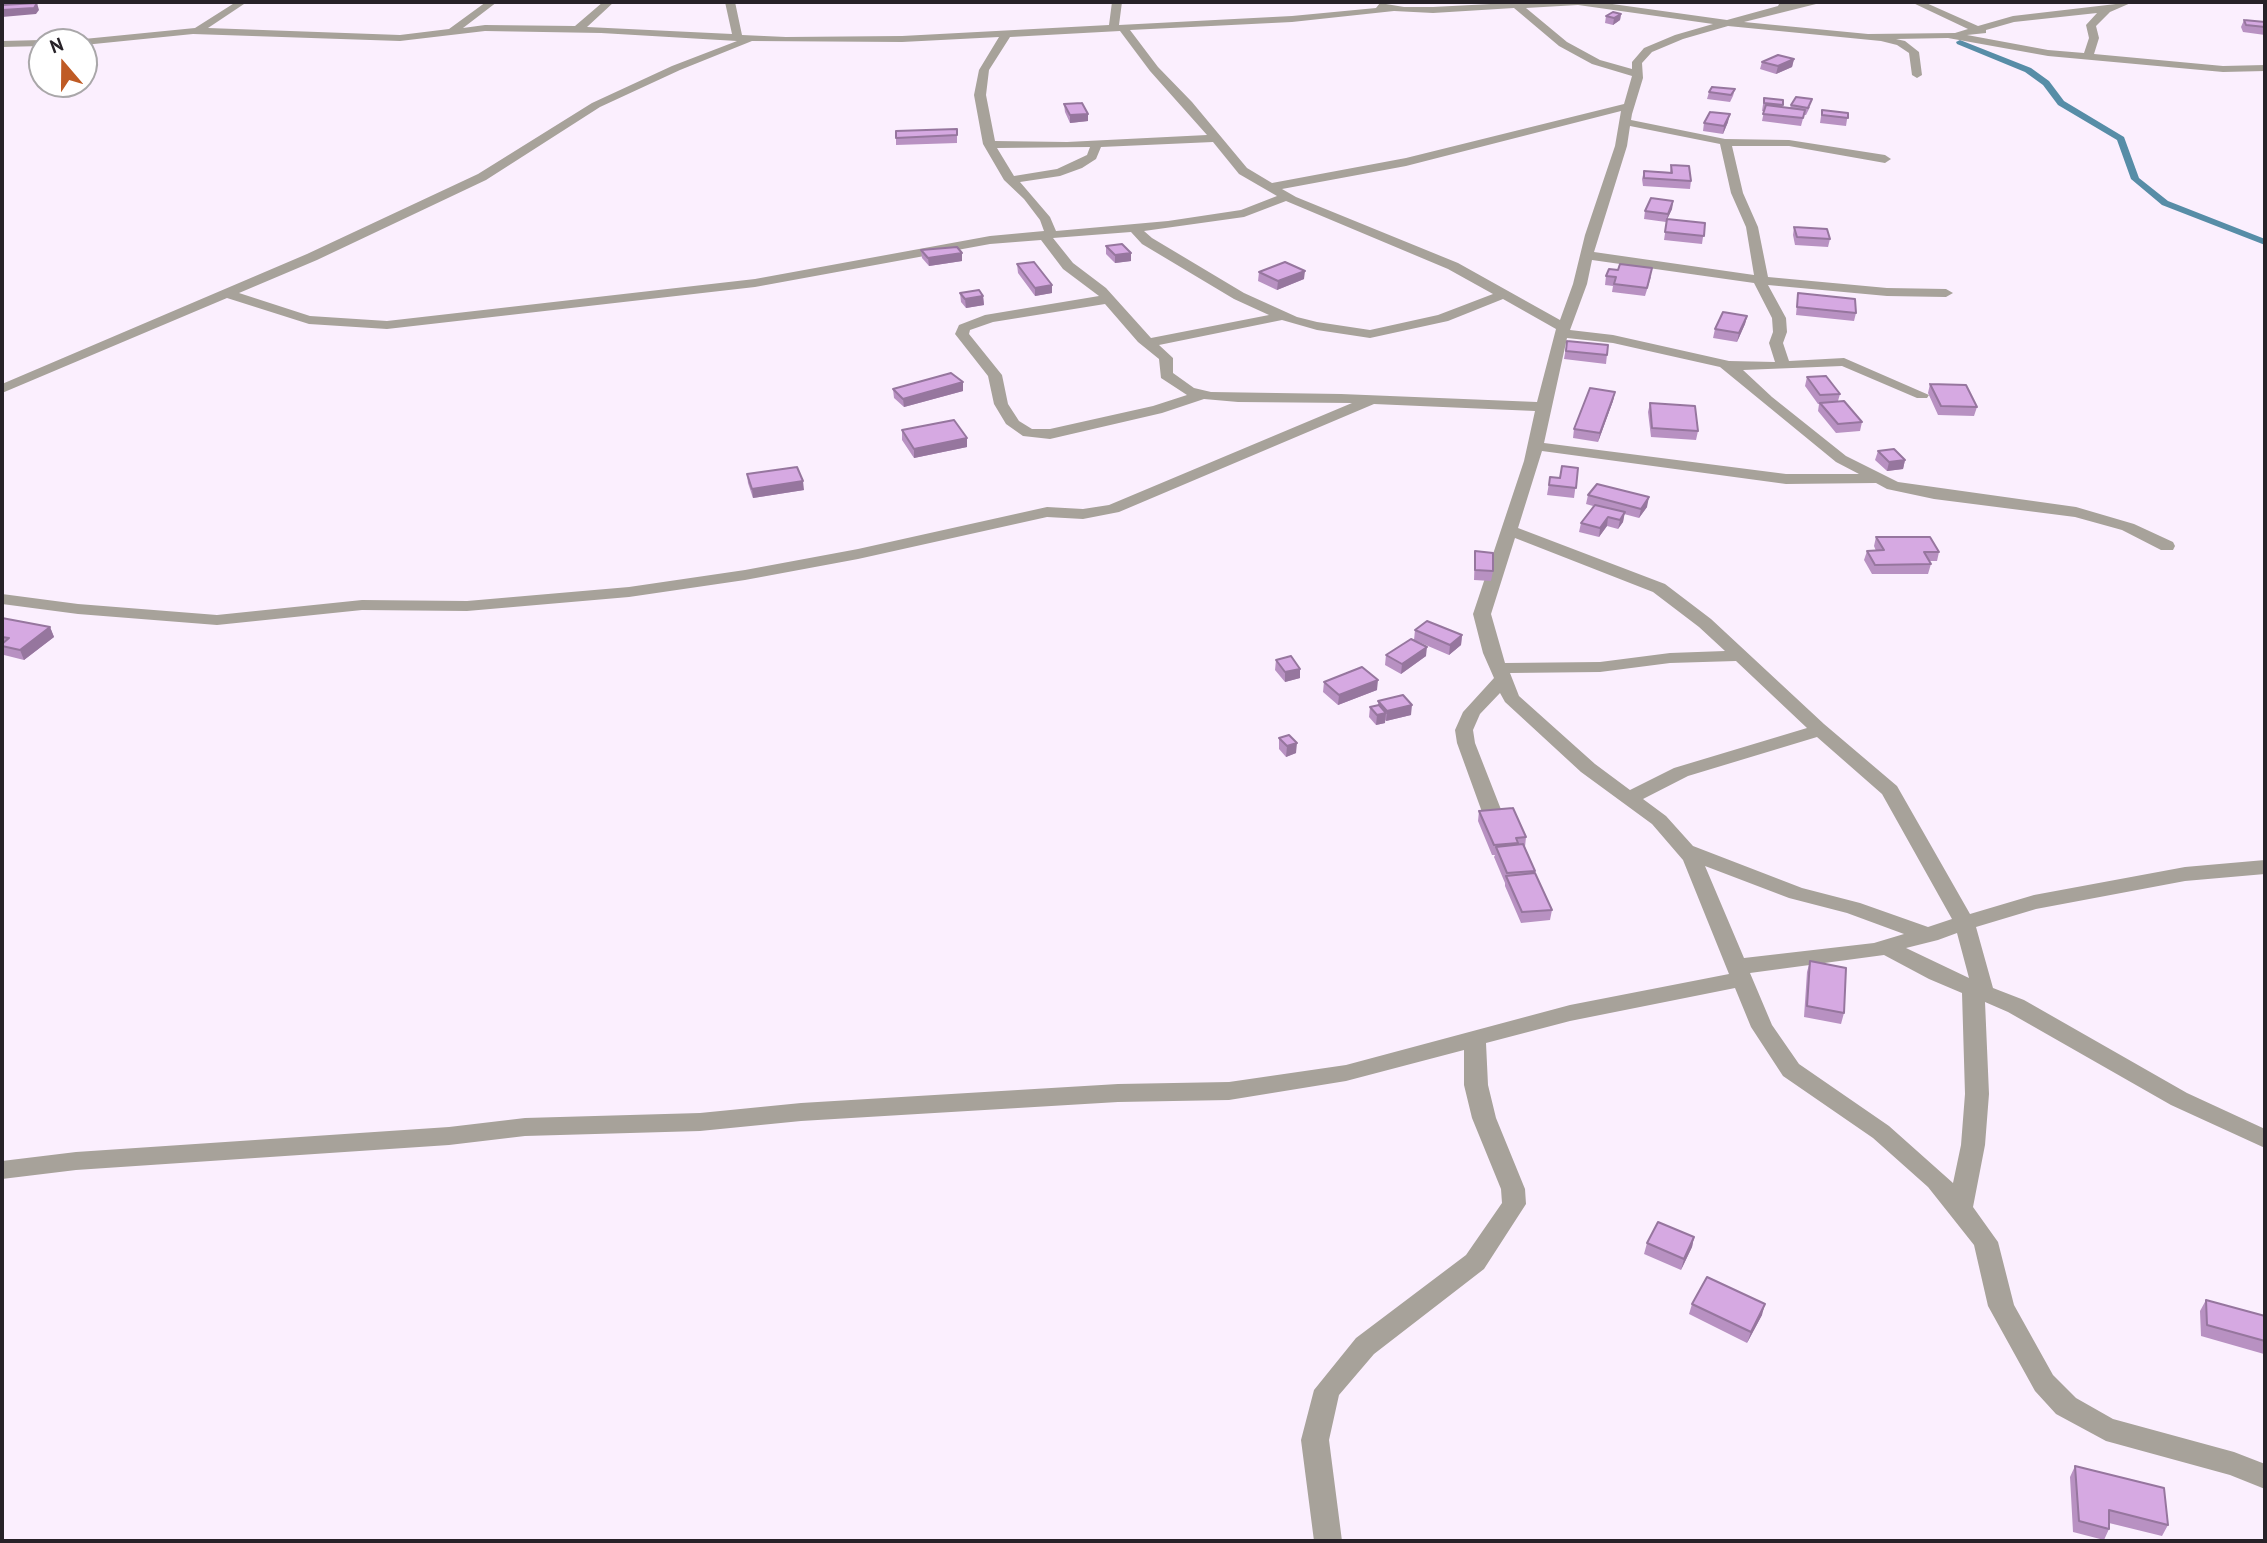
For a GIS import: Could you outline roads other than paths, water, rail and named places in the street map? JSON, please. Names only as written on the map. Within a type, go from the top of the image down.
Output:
[{"type":"street","points":[[198,30],[242,2]]},
{"type":"street","points":[[454,29],[492,2]]},
{"type":"street","points":[[578,29],[610,2]]},
{"type":"street","points":[[730,2],[738,38]]},
{"type":"street","points":[[1117,2],[1118,27],[1154,69],[1188,104],[1243,171],[1286,197],[1453,266],[1505,294],[1563,331],[1613,339],[1727,365],[1785,366],[1828,362],[1852,364],[1922,395]]},
{"type":"street","points":[[1372,2],[1391,9]]},
{"type":"street","points":[[98,41],[198,30],[400,38],[454,29],[578,29],[738,38],[902,39],[1293,19],[1391,9],[1433,10],[1578,2],[1725,23],[1871,36],[1952,36],[2048,53],[2223,69],[2265,68]]},
{"type":"street","points":[[1819,2],[1783,5],[1725,23],[1648,50],[1637,62],[1638,74],[1621,146],[1586,255],[1580,284],[1563,331],[1535,446],[1482,614],[1492,653],[1511,698],[1588,768],[1659,820],[1692,858],[1737,973],[1762,1027],[1791,1070],[1881,1132],[1937,1180],[1986,1242],[2001,1306],[2044,1382],[2066,1406],[2106,1429],[2234,1464],[2265,1477]]},
{"type":"street","points":[[1916,2],[1977,29],[2048,53]]},
{"type":"street","points":[[1937,2],[1942,13]]},
{"type":"street","points":[[1952,36],[2013,19],[2108,9],[2128,2]]},
{"type":"street","points":[[1516,5],[1563,44],[1596,62],[1638,74]]},
{"type":"street","points":[[2088,57],[2094,38],[2091,25],[2108,9]]},
{"type":"street","points":[[1006,33],[984,70],[980,94],[989,144],[1011,180],[1028,196],[1045,220],[1048,234],[1068,266],[1086,278],[1148,343],[1166,358],[1166,375],[1189,391],[1238,398],[1544,407]]},
{"type":"street","points":[[1871,36],[1901,43],[1914,52],[1917,75]]},
{"type":"street","points":[[2,389],[312,257],[482,177],[596,106],[676,68],[752,38]]},
{"type":"street","points":[[2,44],[28,43]]},
{"type":"street","points":[[1271,187],[1406,162],[1627,114],[1726,142],[1789,143],[1885,159]]},
{"type":"street","points":[[989,144],[1214,138]]},
{"type":"street","points":[[1726,142],[1737,193],[1752,227],[1760,280],[1779,318],[1780,332],[1776,343],[1778,354],[1785,366]]},
{"type":"street","points":[[1011,180],[1060,172],[1078,165],[1092,158],[1097,143]]},
{"type":"street","points":[[228,294],[309,320],[387,325],[755,283],[990,240],[1133,228],[1244,213],[1286,197]]},
{"type":"street","points":[[1133,228],[1147,241],[1194,271],[1283,316],[1317,326],[1370,334],[1443,318],[1505,294]]},
{"type":"street","points":[[1586,255],[1760,280],[1887,292],[1946,292]]},
{"type":"street","points":[[1108,299],[990,318],[964,328],[962,334],[995,375],[1000,404],[1014,424],[1028,433],[1050,434],[1157,410],[1203,394]]},
{"type":"street","points":[[1148,343],[1283,316]]},
{"type":"street","points":[[1727,365],[1841,459],[1893,486],[1934,494],[2076,512],[2128,527],[2167,546]]},
{"type":"street","points":[[2,599],[78,609],[217,620],[362,605],[467,606],[531,602],[693,582],[858,554],[1047,512],[1083,514],[1113,509],[1370,400]]},
{"type":"street","points":[[1535,446],[1786,479],[1880,479]]},
{"type":"street","points":[[1509,530],[1659,588],[1741,656],[1890,790],[1965,924],[1979,992],[1978,1094],[1973,1145],[1960,1209]]},
{"type":"street","points":[[1492,813],[1465,743],[1464,730],[1472,712],[1501,674],[1600,667],[1670,658],[1741,656]]},
{"type":"street","points":[[1629,797],[1681,772],[1821,730]]},
{"type":"street","points":[[1686,850],[1796,893],[1853,908],[1930,935]]},
{"type":"street","points":[[2,1170],[76,1161],[449,1136],[526,1127],[700,1122],[801,1112],[1118,1093],[1229,1091],[1346,1073],[1570,1013],[1737,973],[1886,947],[2034,902],[2185,874],[2265,867]]},
{"type":"street","points":[[1886,947],[1979,992],[2015,1006],[2179,1099],[2265,1139]]},
{"type":"street","points":[[1328,1541],[1315,1440],[1327,1390],[1365,1346],[1475,1262],[1514,1204],[1510,1178],[1484,1118],[1478,1096],[1475,1038]]},
{"type":"waterway","points":[[1960,42],[2028,70],[2046,83],[2061,103],[2121,139],[2135,179],[2165,203],[2265,242]]}]
